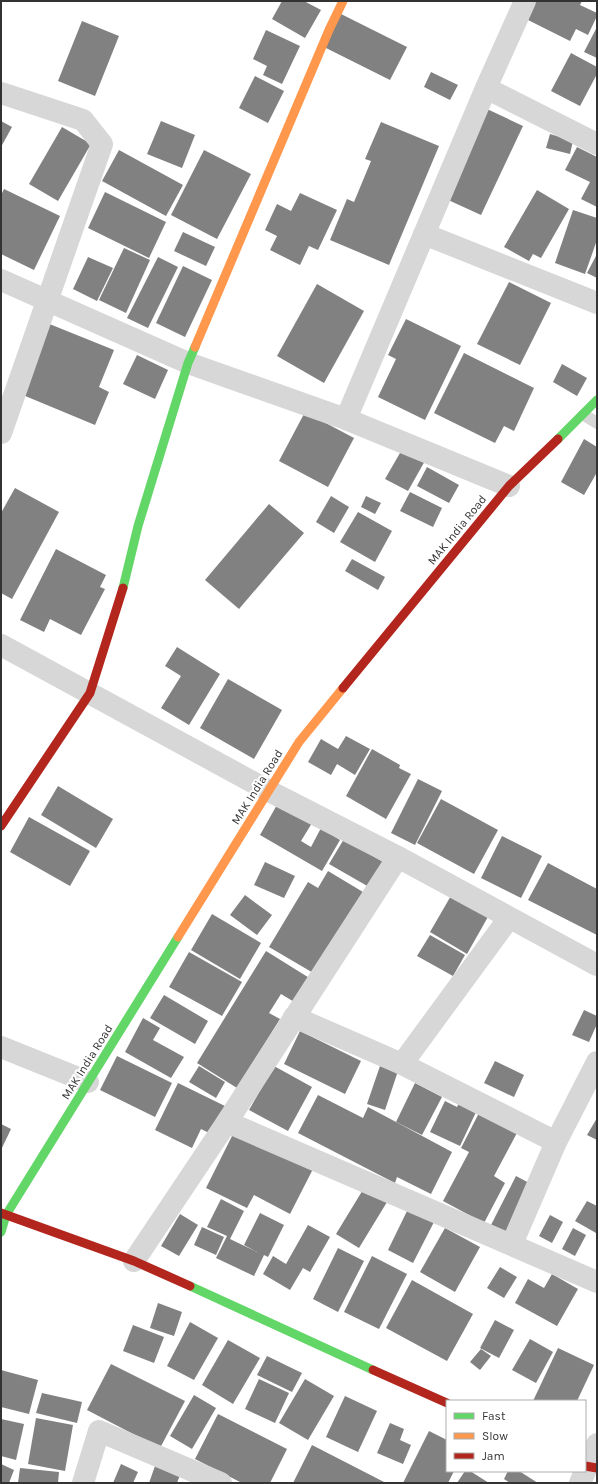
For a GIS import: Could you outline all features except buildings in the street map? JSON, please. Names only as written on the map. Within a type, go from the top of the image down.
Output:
[{"type":"street","points":[[1,826],[90,693],[123,589],[138,526],[188,363],[329,30],[343,1]]},
{"type":"street","points":[[346,419],[486,88],[525,1]]},
{"type":"street","points":[[486,88],[597,144]]},
{"type":"street","points":[[1,93],[83,120],[102,144],[1,433]]},
{"type":"street","points":[[424,234],[597,303]]},
{"type":"street","points":[[1,280],[188,363],[346,419],[509,486]]},
{"type":"street","name":"MAK India Road","points":[[1,1232],[3,1214],[88,1082],[299,742],[509,486],[584,415],[597,400]]},
{"type":"street","points":[[1,645],[269,791],[398,857],[597,965]]},
{"type":"street","points":[[134,1261],[227,1122],[398,857]]},
{"type":"street","points":[[402,1064],[509,918]]},
{"type":"street","points":[[294,1017],[402,1064],[556,1142]]},
{"type":"street","points":[[1,1047],[88,1082]]},
{"type":"street","points":[[512,1244],[556,1142],[597,1062]]},
{"type":"street","points":[[227,1122],[597,1282]]},
{"type":"street","points":[[3,1214],[134,1261],[446,1403]]},
{"type":"street","points":[[83,1483],[99,1431],[221,1483]]},
{"type":"street","points":[[587,1471],[597,1444]]},
{"type":"lane","points":[[584,415],[597,423]]},
{"type":"traffic: fast","points":[[123,588],[138,526],[188,363],[195,347]]},
{"type":"traffic: fast","points":[[558,439],[597,400]]},
{"type":"traffic: fast","points":[[1,1232],[6,1215],[178,937]]},
{"type":"traffic: fast","points":[[190,1286],[373,1370]]},
{"type":"traffic: slow","points":[[195,347],[329,30],[343,1]]},
{"type":"traffic: slow","points":[[178,937],[299,742],[343,688]]},
{"type":"traffic: jam","points":[[343,688],[509,486],[558,439]]},
{"type":"traffic: jam","points":[[1,826],[90,693],[123,588]]},
{"type":"traffic: jam","points":[[1,1213],[134,1261],[190,1286]]},
{"type":"traffic: jam","points":[[373,1370],[446,1403]]},
{"type":"traffic: jam","points":[[586,1466],[597,1468]]}]
